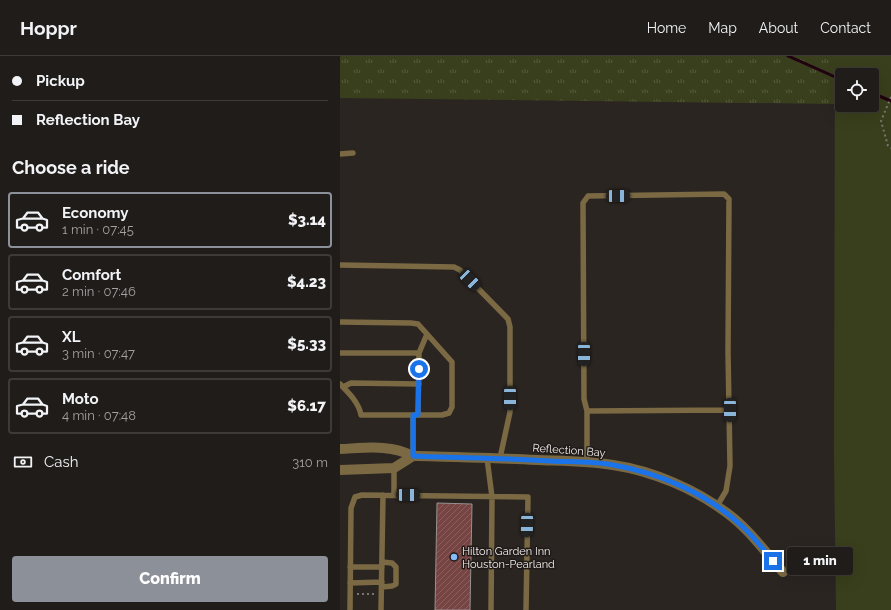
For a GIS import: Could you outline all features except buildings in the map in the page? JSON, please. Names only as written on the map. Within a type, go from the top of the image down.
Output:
[{"type":"street","name":"Reflection Bay","points":[[340,449],[389,448],[403,451],[413,456],[500,458],[587,463],[612,465],[631,469],[662,478],[717,506],[744,528],[783,572]]},
{"type":"street","points":[[340,470],[394,468],[413,456]]},
{"type":"lane","points":[[340,154],[353,154]]},
{"type":"lane","points":[[587,463],[587,411],[584,399],[583,203],[588,196],[724,194],[729,200],[728,352],[730,466],[726,491],[717,506]]},
{"type":"lane","points":[[340,265],[454,267],[460,270],[508,319],[510,327],[510,412],[500,458]]},
{"type":"lane","points":[[340,322],[418,324],[452,362],[453,399],[452,407],[448,413],[442,415],[361,415],[354,400],[341,386],[351,383],[419,384]]},
{"type":"lane","points":[[413,456],[415,415],[419,384],[419,354],[426,334]]},
{"type":"lane","points":[[340,353],[419,354]]},
{"type":"lane","points":[[587,411],[730,410]]},
{"type":"lane","points":[[487,458],[492,497],[492,610]]},
{"type":"lane","points":[[394,468],[394,495]]},
{"type":"lane","points":[[350,610],[351,508],[353,501],[355,497],[362,495],[394,495],[528,497],[526,610]]},
{"type":"lane","points":[[381,610],[382,495]]},
{"type":"lane","points":[[350,567],[392,563],[396,567],[396,584],[392,586],[350,582]]},
{"type":"path","points":[[891,97],[881,121],[888,146],[891,148]]},
{"type":"green space","points":[[340,56],[835,56],[835,104],[340,98]]},
{"type":"green space","points":[[835,56],[891,56],[891,610],[836,610],[834,456]]},
{"type":"waterway","points":[[788,56],[835,77]]},
{"type":"waterway","points":[[879,96],[891,101]]},
{"type":"place","name":"Hilton Garden Inn Houston-Pearland","points":[[454,557]]},
{"type":"route","points":[[419,369],[418,415],[413,415],[413,456],[500,458],[612,465],[662,478],[710,501],[744,528],[773,561]]}]
